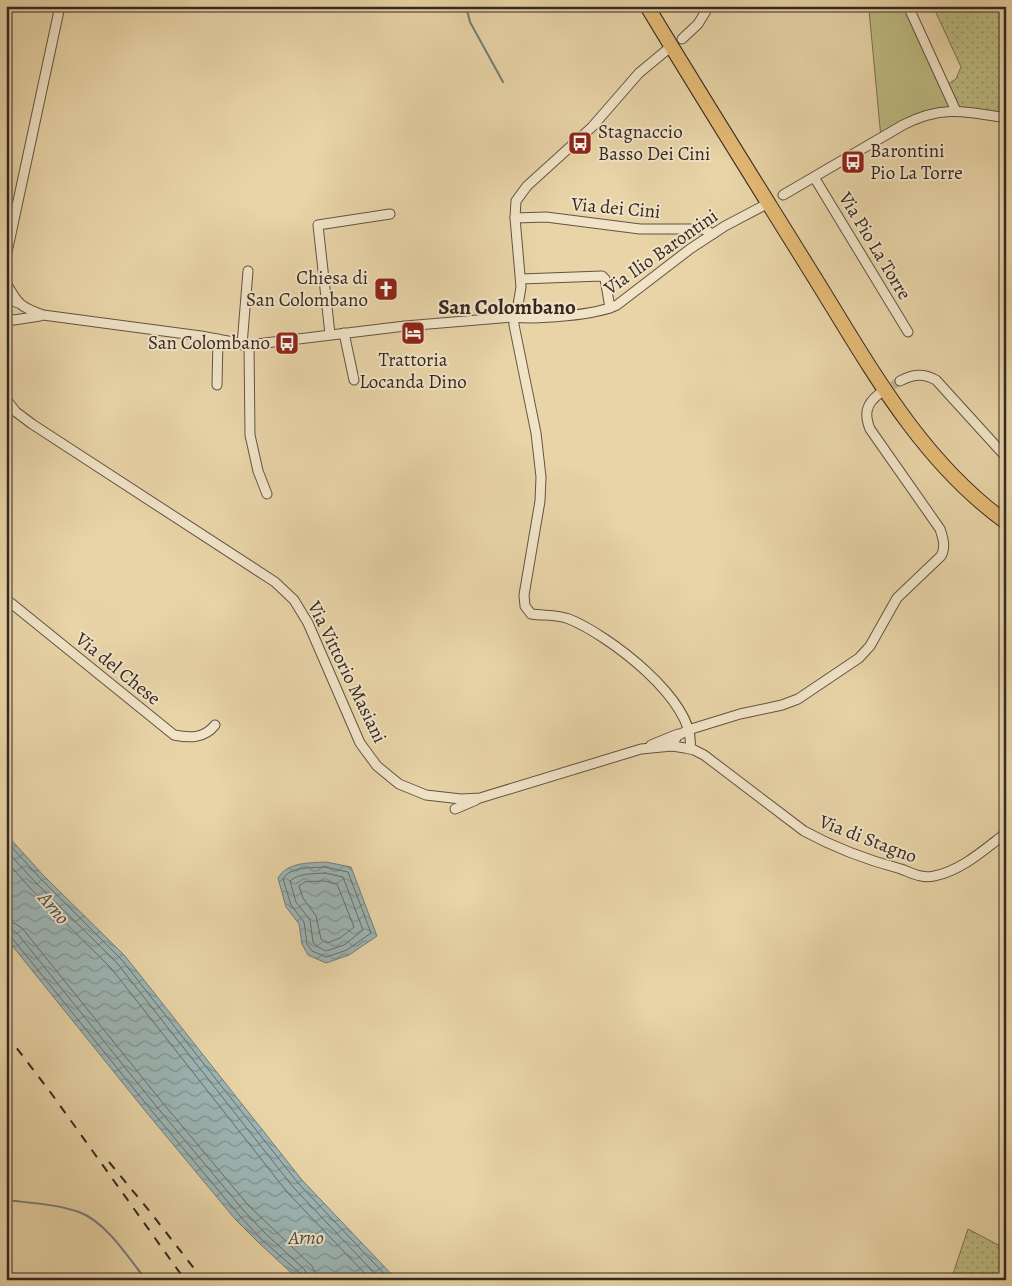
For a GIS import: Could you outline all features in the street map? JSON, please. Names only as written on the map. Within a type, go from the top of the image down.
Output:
[{"type":"highway","points":[[647,6],[858,348],[906,422],[949,472],[974,496],[1006,522]]},
{"type":"highway","points":[[657,6],[912,417],[953,465],[1006,512]]},
{"type":"street","points":[[7,254],[60,6]]},
{"type":"street","points":[[682,39],[698,24],[709,6]]},
{"type":"street","points":[[908,6],[956,110]]},
{"type":"street","points":[[668,49],[639,73],[592,127],[520,194],[514,208],[521,279],[520,295],[514,317],[514,331],[536,433],[541,484],[540,501],[524,595],[525,606],[531,614],[566,618],[599,634],[650,675],[676,705],[682,715],[684,732],[690,748]]},
{"type":"street","points":[[783,195],[908,122],[931,114],[956,110],[1006,118]]},
{"type":"street","name":"Via Pio La Torre","points":[[814,177],[908,332]]},
{"type":"street","name":"Via Ilio Barontini","points":[[245,345],[405,326],[514,317],[570,315],[610,308],[626,298],[666,265],[713,234],[763,206]]},
{"type":"street","points":[[330,334],[318,225],[390,214]]},
{"type":"street","name":"Via dei Cini","points":[[515,218],[546,217],[640,229],[703,229],[713,234]]},
{"type":"street","points":[[248,271],[245,345],[250,435],[258,471],[267,494]]},
{"type":"street","points":[[521,279],[602,276],[605,280],[610,308]]},
{"type":"street","points":[[6,283],[19,304],[22,313],[11,320]]},
{"type":"street","points":[[6,302],[13,301],[44,316]]},
{"type":"street","points":[[11,320],[44,316],[201,336],[245,345]]},
{"type":"street","points":[[344,333],[354,380]]},
{"type":"street","points":[[217,385],[218,339]]},
{"type":"street","points":[[900,381],[908,377],[923,375],[936,380],[1006,457]]},
{"type":"street","points":[[635,750],[740,714],[782,705],[798,699],[859,658],[870,646],[897,598],[944,551],[943,538],[935,520],[870,429],[867,422],[867,407],[879,394]]},
{"type":"street","name":"Via Vittorio Masiani","points":[[6,399],[16,412],[32,424],[286,591],[308,622],[360,743],[373,761],[399,784],[426,795],[452,799],[480,798],[635,750],[672,746]]},
{"type":"street","name":"Via del Chese","points":[[6,599],[174,734],[193,738],[208,732],[215,725]]},
{"type":"street","points":[[672,746],[675,738],[684,732]]},
{"type":"street","name":"Via di Stagno","points":[[672,746],[690,748],[704,755],[726,770],[804,832],[862,858],[920,876],[933,876],[956,868],[1006,833]]},
{"type":"street","points":[[455,809],[480,798]]},
{"type":"shaded area","points":[[877,6],[908,6],[956,111],[943,111],[881,138],[869,10]]},
{"type":"shaded area","points":[[933,6],[1006,6],[1006,118],[956,111],[945,86],[956,79],[961,67]]},
{"type":"shaded area","points":[[968,1229],[1006,1249],[1006,1280],[951,1280]]},
{"type":"water","name":"Arno","points":[[6,834],[44,876],[125,956],[302,1180],[397,1280],[299,1280],[235,1219],[6,938]]},
{"type":"water","points":[[326,862],[351,867],[377,936],[349,955],[326,963],[308,955],[302,944],[299,924],[286,907],[278,878],[287,869],[299,864]]},
{"type":"waterway","points":[[466,6],[470,22],[503,82]]},
{"type":"waterway","points":[[6,1200],[61,1207],[89,1217],[116,1241],[146,1280]]},
{"type":"tunnel","points":[[881,393],[900,381]]},
{"type":"railway","points":[[6,1034],[51,1093],[185,1280]]},
{"type":"railway","points":[[109,1162],[203,1280]]},
{"type":"place","name":"Stagnaccio Basso Dei Cini","points":[[580,143]]},
{"type":"place","name":"Barontini Pio La Torre","points":[[853,162]]},
{"type":"place","name":"Chiesa di San Colombano","points":[[386,289]]},
{"type":"place","name":"Trattoria Locanda Dino","points":[[413,333]]},
{"type":"place","name":"San Colombano","points":[[287,343]]},
{"type":"district","name":"San Colombano","points":[[507,307]]}]
